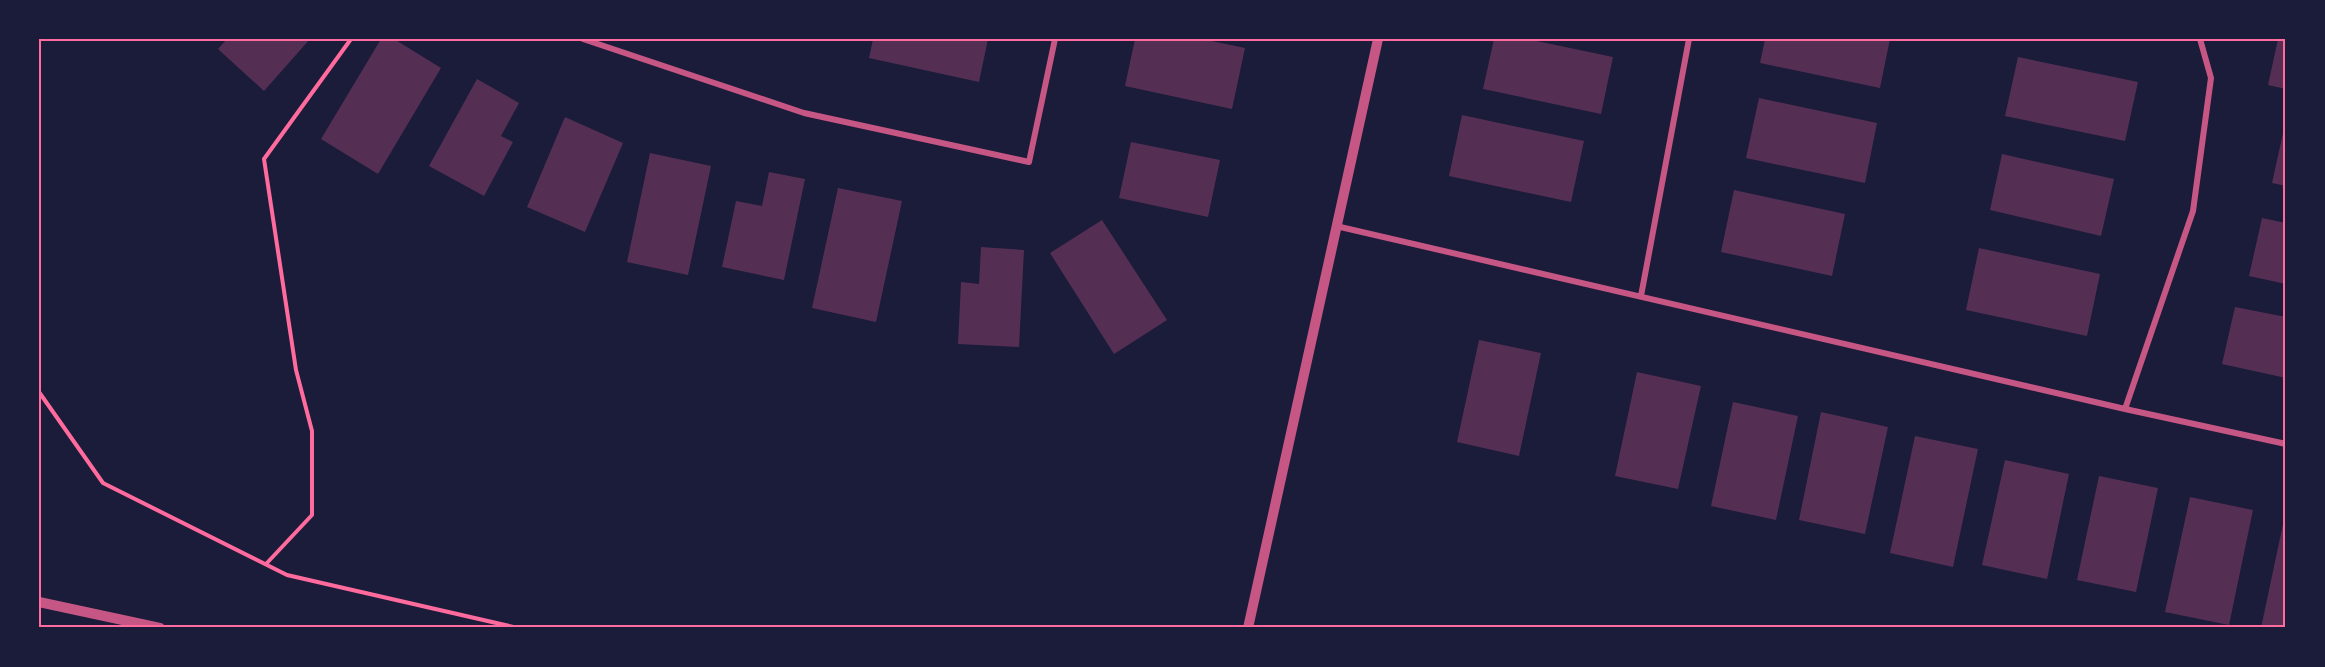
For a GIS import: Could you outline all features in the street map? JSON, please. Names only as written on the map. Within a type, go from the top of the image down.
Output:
[{"type":"street","points":[[584,39],[804,113],[1029,162],[1055,39]]},
{"type":"street","points":[[1248,628],[1378,39]]},
{"type":"street","points":[[1641,296],[1689,39]]},
{"type":"street","points":[[2125,409],[2193,211],[2211,78],[2200,39]]},
{"type":"street","points":[[1336,226],[2125,409],[2286,444]]},
{"type":"street","points":[[39,602],[160,628]]},
{"type":"path","points":[[266,564],[312,515],[312,430],[296,370],[264,159],[351,39]]},
{"type":"path","points":[[39,392],[103,483],[287,575],[518,628]]},
{"type":"building","points":[[227,39],[310,39],[264,91],[218,49]]},
{"type":"building","points":[[381,39],[394,39],[441,68],[378,174],[321,139]]},
{"type":"building","points":[[873,39],[988,39],[979,82],[869,58]]},
{"type":"building","points":[[1135,39],[1202,39],[1245,48],[1232,109],[1125,86]]},
{"type":"building","points":[[1494,39],[1527,39],[1613,57],[1601,114],[1483,89]]},
{"type":"building","points":[[1765,39],[1890,39],[1880,88],[1760,63]]},
{"type":"building","points":[[2278,39],[2286,39],[2286,89],[2268,85]]},
{"type":"building","points":[[2018,57],[2138,82],[2125,141],[2005,116]]},
{"type":"building","points":[[477,79],[519,103],[501,136],[513,142],[484,196],[429,166]]},
{"type":"building","points":[[1759,98],[1877,123],[1865,183],[1746,158]]},
{"type":"building","points":[[1462,115],[1584,141],[1571,202],[1449,176]]},
{"type":"building","points":[[565,117],[623,143],[585,232],[527,207]]},
{"type":"building","points":[[2286,124],[2286,186],[2272,183]]},
{"type":"building","points":[[1131,142],[1220,160],[1208,217],[1119,198]]},
{"type":"building","points":[[650,153],[711,166],[688,275],[627,262]]},
{"type":"building","points":[[2002,154],[2114,179],[2101,236],[1990,210]]},
{"type":"building","points":[[769,172],[805,179],[784,280],[722,267],[736,201],[762,206]]},
{"type":"building","points":[[838,188],[902,201],[876,322],[812,308]]},
{"type":"building","points":[[1734,190],[1845,214],[1832,276],[1721,252]]},
{"type":"building","points":[[2262,218],[2286,223],[2286,284],[2249,276]]},
{"type":"building","points":[[1102,220],[1167,320],[1114,354],[1050,253]]},
{"type":"building","points":[[981,247],[1024,250],[1019,347],[958,344],[961,282],[979,284]]},
{"type":"building","points":[[1979,248],[2100,274],[2087,336],[1966,310]]},
{"type":"building","points":[[2235,307],[2286,317],[2286,378],[2222,364]]},
{"type":"building","points":[[1479,340],[1541,353],[1519,456],[1457,442]]},
{"type":"building","points":[[1637,372],[1701,386],[1678,489],[1615,476]]},
{"type":"building","points":[[1733,402],[1798,416],[1776,520],[1711,506]]},
{"type":"building","points":[[1821,412],[1888,427],[1865,534],[1799,520]]},
{"type":"building","points":[[1915,436],[1978,449],[1953,567],[1890,553]]},
{"type":"building","points":[[2005,460],[2069,474],[2047,579],[1982,565]]},
{"type":"building","points":[[2099,476],[2158,488],[2136,592],[2077,580]]},
{"type":"building","points":[[2190,497],[2253,510],[2229,625],[2165,612]]},
{"type":"building","points":[[2283,524],[2286,525],[2286,628],[2261,628]]}]
